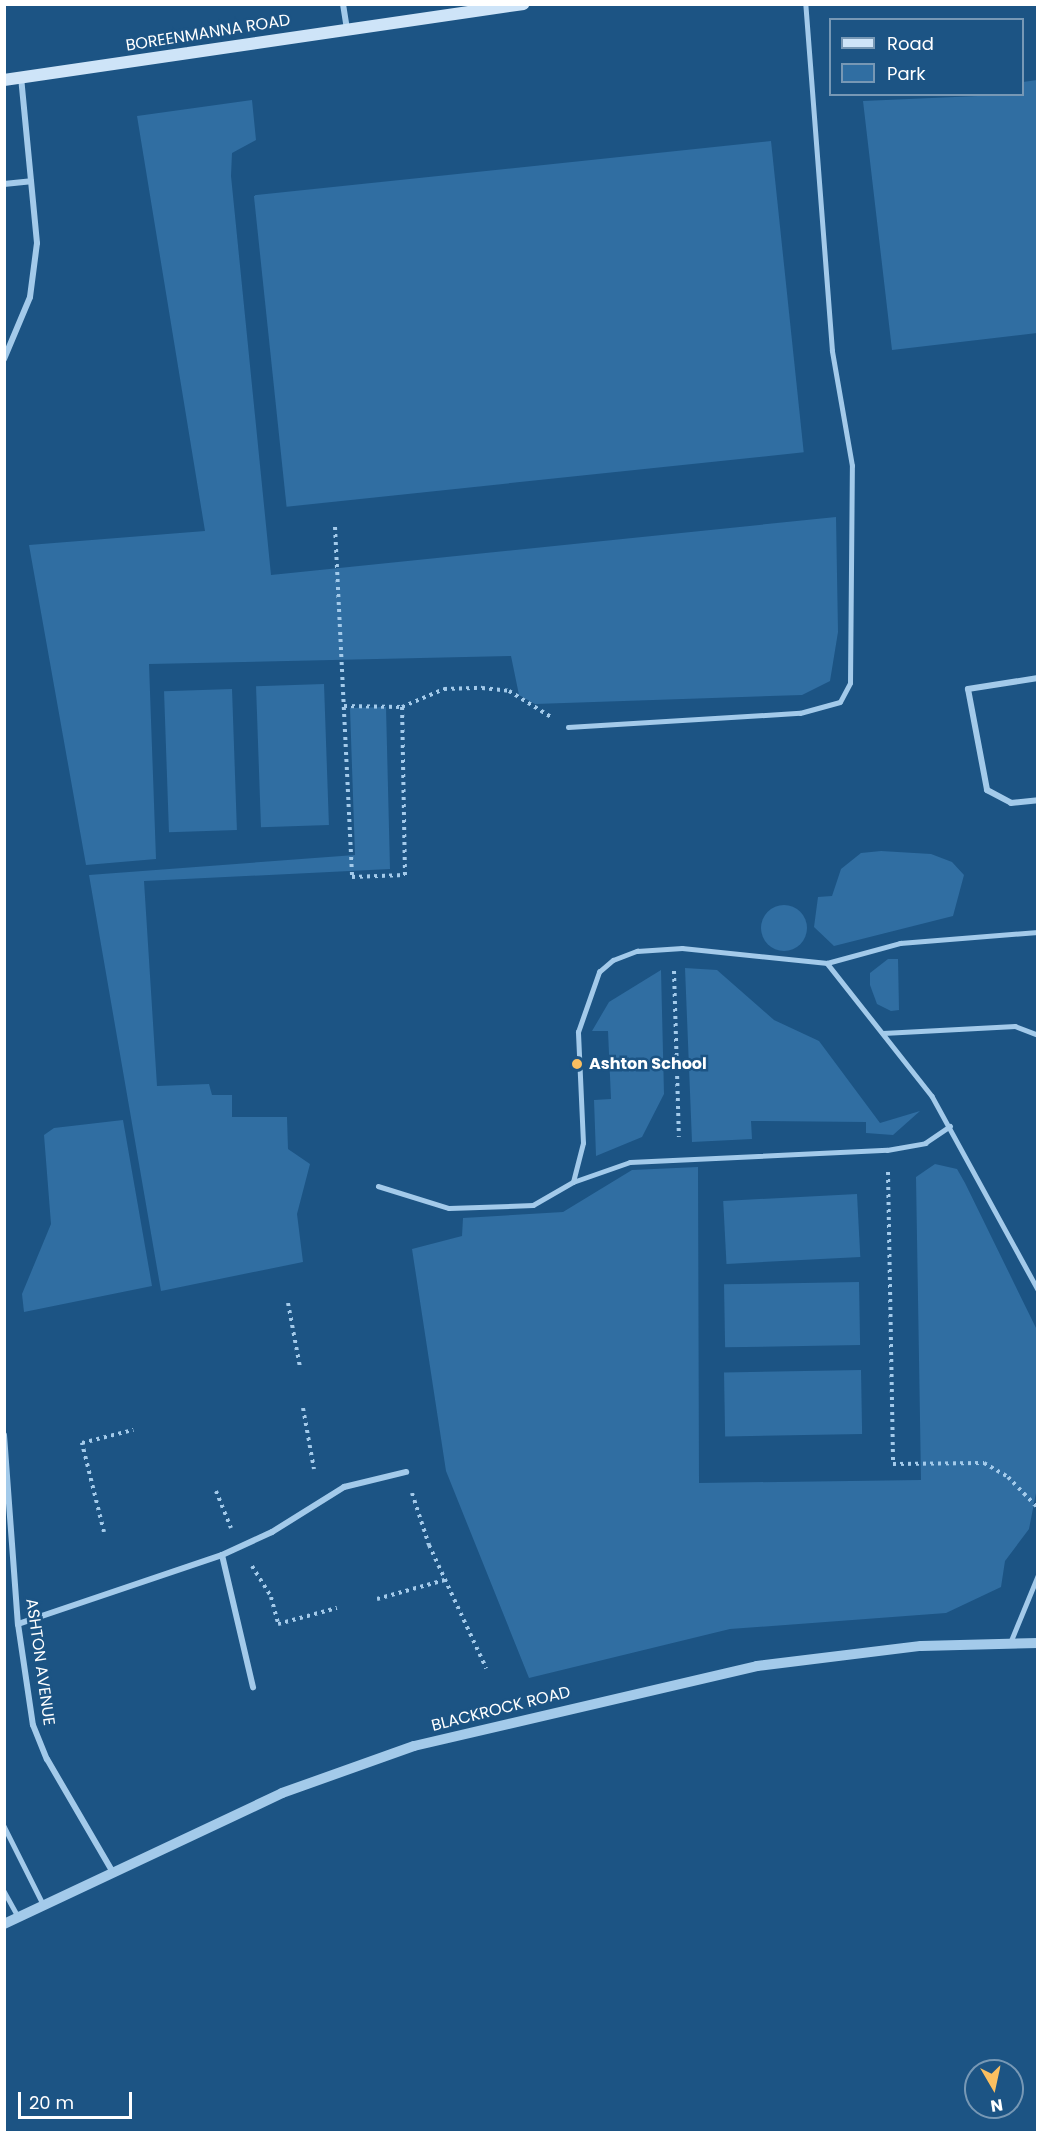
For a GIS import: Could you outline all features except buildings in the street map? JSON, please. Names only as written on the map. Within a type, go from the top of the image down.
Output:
[{"type":"main road","name":"BOREENMANNA ROAD","points":[[4,80],[523,4]]},
{"type":"street","points":[[343,4],[347,28]]},
{"type":"street","points":[[4,359],[30,297],[37,243],[21,77]]},
{"type":"street","points":[[4,184],[31,181]]},
{"type":"street","points":[[1038,678],[968,689],[987,790],[1011,803],[1038,800]]},
{"type":"street","name":"ASHTON AVENUE","points":[[4,1435],[18,1624],[39,1743],[114,1874]]},
{"type":"street","points":[[18,1624],[222,1555],[344,1487],[406,1472]]},
{"type":"street","points":[[222,1555],[253,1687]]},
{"type":"street","name":"BLACKROCK ROAD","points":[[4,1924],[282,1793],[414,1746],[757,1666],[921,1646],[1038,1643]]},
{"type":"lane","points":[[568,727],[800,713],[840,702],[850,683],[852,466],[832,351],[805,4]]},
{"type":"lane","points":[[573,1182],[583,1143],[578,1032],[587,997],[599,972],[614,960],[637,951],[673,949],[827,963],[900,944],[1038,932]]},
{"type":"lane","points":[[827,963],[883,1033],[950,1126],[1038,1290]]},
{"type":"lane","points":[[883,1033],[1015,1026],[1036,1036],[1038,1044]]},
{"type":"lane","points":[[378,1186],[449,1208],[533,1205],[573,1182],[630,1162],[887,1150],[925,1143],[950,1126]]},
{"type":"lane","points":[[1010,1643],[1038,1575]]},
{"type":"lane","points":[[4,1826],[45,1906]]},
{"type":"lane","points":[[4,1891],[19,1917]]},
{"type":"path","points":[[335,527],[352,877],[405,875],[402,707]]},
{"type":"path","points":[[344,706],[402,707],[444,689],[509,691],[568,727]]},
{"type":"path","points":[[673,949],[680,1159]]},
{"type":"path","points":[[887,1150],[893,1464],[984,1462],[1008,1477],[1038,1508]]},
{"type":"path","points":[[288,1303],[300,1367]]},
{"type":"path","points":[[303,1408],[314,1469]]},
{"type":"path","points":[[104,1532],[82,1443],[133,1430]]},
{"type":"path","points":[[406,1472],[429,1545],[448,1579],[486,1668]]},
{"type":"path","points":[[216,1491],[239,1547],[266,1585],[278,1624],[337,1608]]},
{"type":"path","points":[[376,1599],[448,1579]]},
{"type":"green space","points":[[1037,80],[1037,333],[892,350],[863,101],[1024,96],[1024,82]]},
{"type":"green space","points":[[252,100],[256,140],[232,153],[231,176],[271,575],[836,517],[838,632],[830,681],[802,695],[535,704],[519,695],[511,656],[149,664],[156,859],[86,865],[29,545],[205,531],[137,116]]},
{"type":"green space","points":[[771,141],[804,452],[287,507],[254,195]]},
{"type":"green space","points":[[324,684],[329,825],[261,827],[256,686]]},
{"type":"green space","points":[[232,689],[237,830],[169,832],[164,691]]},
{"type":"green space","points":[[386,707],[390,869],[144,881],[157,1086],[209,1084],[212,1095],[232,1095],[232,1117],[287,1117],[288,1149],[310,1164],[297,1214],[303,1262],[161,1291],[89,875],[355,855],[350,708]]},
{"type":"green space","points":[[881,851],[931,854],[952,862],[964,875],[953,916],[834,946],[814,927],[818,897],[832,896],[841,869],[861,853]]},
{"type":"green space","points":[[784,905],[800,912],[807,928],[800,944],[784,951],[768,944],[761,928],[768,912]]},
{"type":"green space","points":[[888,959],[898,959],[899,1010],[891,1011],[877,1004],[870,985],[870,973]]},
{"type":"green space","points":[[685,968],[717,970],[774,1020],[819,1041],[880,1123],[920,1111],[893,1135],[866,1133],[866,1122],[751,1121],[752,1139],[692,1142]]},
{"type":"green space","points":[[661,970],[664,1094],[642,1137],[596,1156],[594,1100],[611,1099],[608,1031],[592,1031],[609,1002]]},
{"type":"green space","points":[[123,1120],[152,1286],[24,1312],[22,1294],[51,1224],[44,1135],[54,1128]]},
{"type":"green space","points":[[935,1164],[957,1169],[1037,1330],[1037,1488],[1029,1529],[1005,1561],[1001,1587],[946,1613],[730,1629],[529,1678],[446,1471],[412,1249],[462,1236],[463,1218],[563,1212],[632,1170],[698,1167],[699,1483],[921,1480],[916,1177]]},
{"type":"green space","points":[[857,1194],[860,1257],[726,1264],[723,1201]]},
{"type":"green space","points":[[859,1282],[860,1345],[725,1347],[724,1284]]},
{"type":"green space","points":[[861,1370],[862,1434],[725,1436],[724,1372]]},
{"type":"place","name":"Ashton School","points":[[577,1064]]}]
